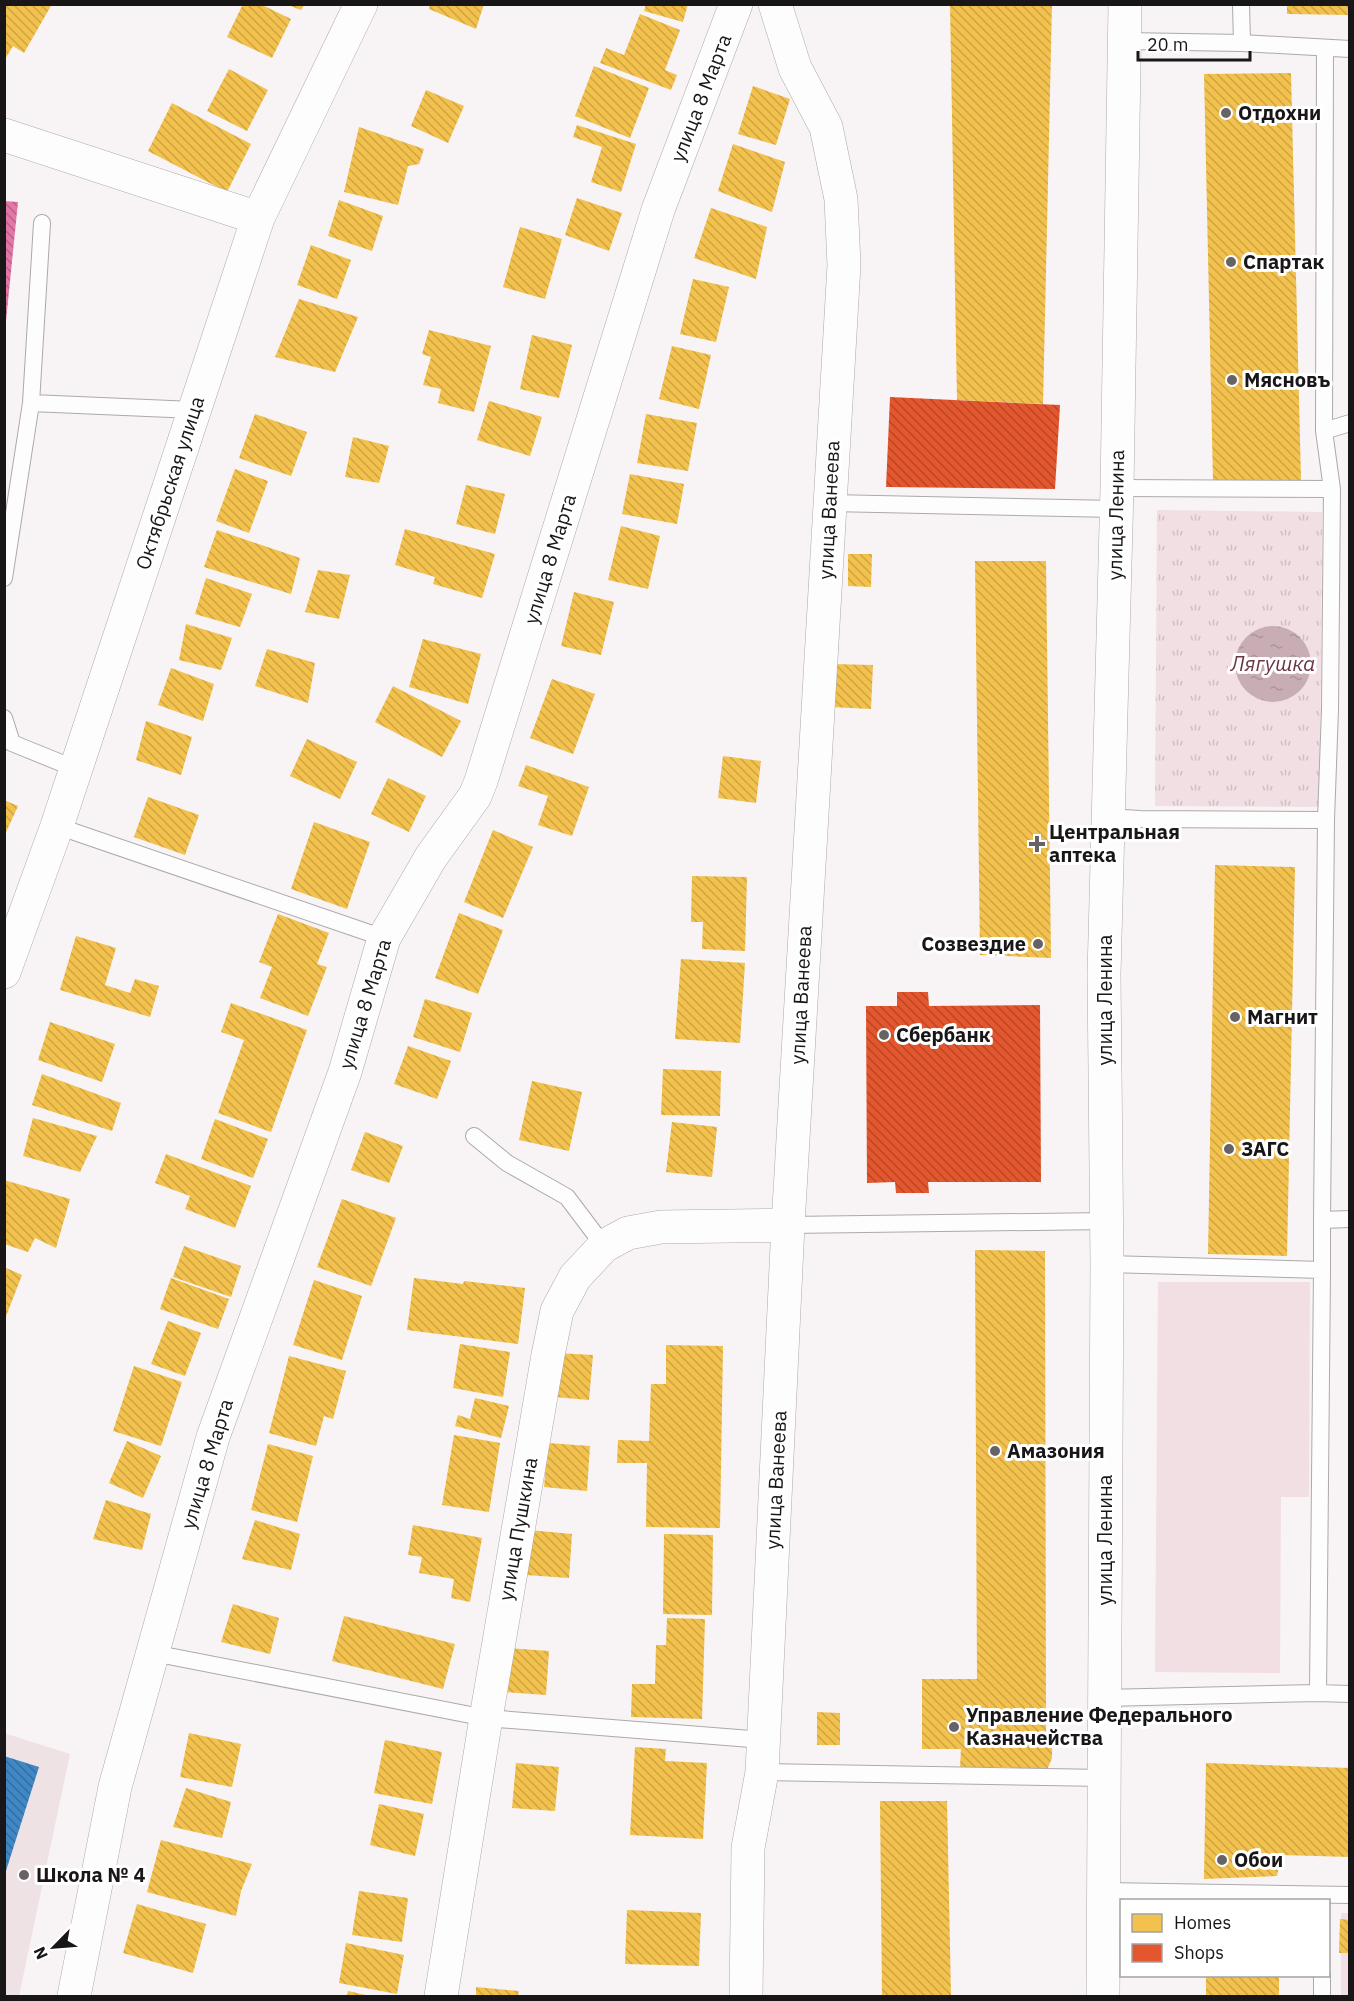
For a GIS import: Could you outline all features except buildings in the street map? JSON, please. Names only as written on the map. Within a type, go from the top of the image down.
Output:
[{"type":"street","name":"Октябрьская улица","points":[[4,972],[57,826],[258,218],[361,4]]},
{"type":"street","name":"улица 8 Марта","points":[[74,1996],[116,1787],[213,1437],[345,1072],[384,938],[431,857],[475,796],[481,781],[658,210],[736,4]]},
{"type":"street","name":"улица Ванеева","points":[[746,1996],[748,1848],[762,1772],[764,1740],[788,1226],[844,265],[841,199],[826,128],[795,68],[775,4]]},
{"type":"street","name":"улица Ленина","points":[[1103,1996],[1107,1264],[1104,975],[1125,4]]},
{"type":"street","points":[[4,135],[258,218]]},
{"type":"street","points":[[604,1246],[628,1233],[662,1227],[788,1226]]},
{"type":"street","name":"улица Пушкина","points":[[441,1996],[486,1718],[557,1311],[575,1277],[604,1246]]},
{"type":"lane","points":[[1241,4],[1242,43]]},
{"type":"lane","points":[[1125,41],[1242,43],[1350,49]]},
{"type":"lane","points":[[1318,1693],[1326,820],[1330,709],[1332,489],[1324,431],[1325,48]]},
{"type":"lane","points":[[4,578],[31,403],[42,223]]},
{"type":"lane","points":[[31,403],[194,411]]},
{"type":"lane","points":[[1324,431],[1350,423]]},
{"type":"lane","points":[[830,503],[1116,499],[1332,489]]},
{"type":"lane","points":[[4,718],[12,743],[76,769]]},
{"type":"lane","points":[[1108,817],[1326,820]]},
{"type":"lane","points":[[57,826],[384,938]]},
{"type":"lane","points":[[474,1136],[507,1163],[567,1197],[604,1246]]},
{"type":"lane","points":[[1322,1220],[1350,1219]]},
{"type":"lane","points":[[788,1226],[1107,1221]]},
{"type":"lane","points":[[1107,1264],[1322,1270]]},
{"type":"lane","points":[[153,1653],[486,1718],[764,1740]]},
{"type":"lane","points":[[1104,1698],[1350,1694]]},
{"type":"lane","points":[[762,1772],[1104,1778]]},
{"type":"lane","points":[[1104,1891],[1322,1897],[1350,1895]]},
{"type":"lane","points":[[1322,1977],[1322,1996]]},
{"type":"shaded area","name":"Школа № 4","points":[[4,1733],[70,1754],[19,1996],[5,1996]]},
{"type":"green space","points":[[1157,510],[1322,512],[1320,807],[1155,806]]},
{"type":"green space","points":[[1158,1282],[1310,1282],[1309,1497],[1281,1497],[1280,1673],[1155,1672]]},
{"type":"green space","points":[[1341,1913],[1349,1913],[1349,1996],[1341,1996]]},
{"type":"water","name":"Лягушка","points":[[1273,626],[1288,629],[1300,637],[1308,649],[1311,664],[1308,679],[1300,691],[1288,699],[1273,702],[1258,699],[1246,691],[1238,679],[1235,664],[1238,649],[1246,637],[1258,629]]},
{"type":"place","name":"Отдохни","points":[[1226,113]]},
{"type":"place","name":"Спартак","points":[[1231,262]]},
{"type":"place","name":"Мясновъ","points":[[1232,380]]},
{"type":"place","name":"Центральная аптека","points":[[1037,844]]},
{"type":"place","name":"Созвездие","points":[[1038,944]]},
{"type":"place","name":"Магнит","points":[[1235,1017]]},
{"type":"place","name":"Сбербанк","points":[[884,1035]]},
{"type":"place","name":"ЗАГС","points":[[1229,1149]]},
{"type":"place","name":"Амазония","points":[[995,1451]]},
{"type":"place","name":"Управление Федерального Казначейства","points":[[954,1727]]},
{"type":"place","name":"Обои","points":[[1222,1860]]},
{"type":"place","name":"Школа № 4","points":[[24,1875]]}]
